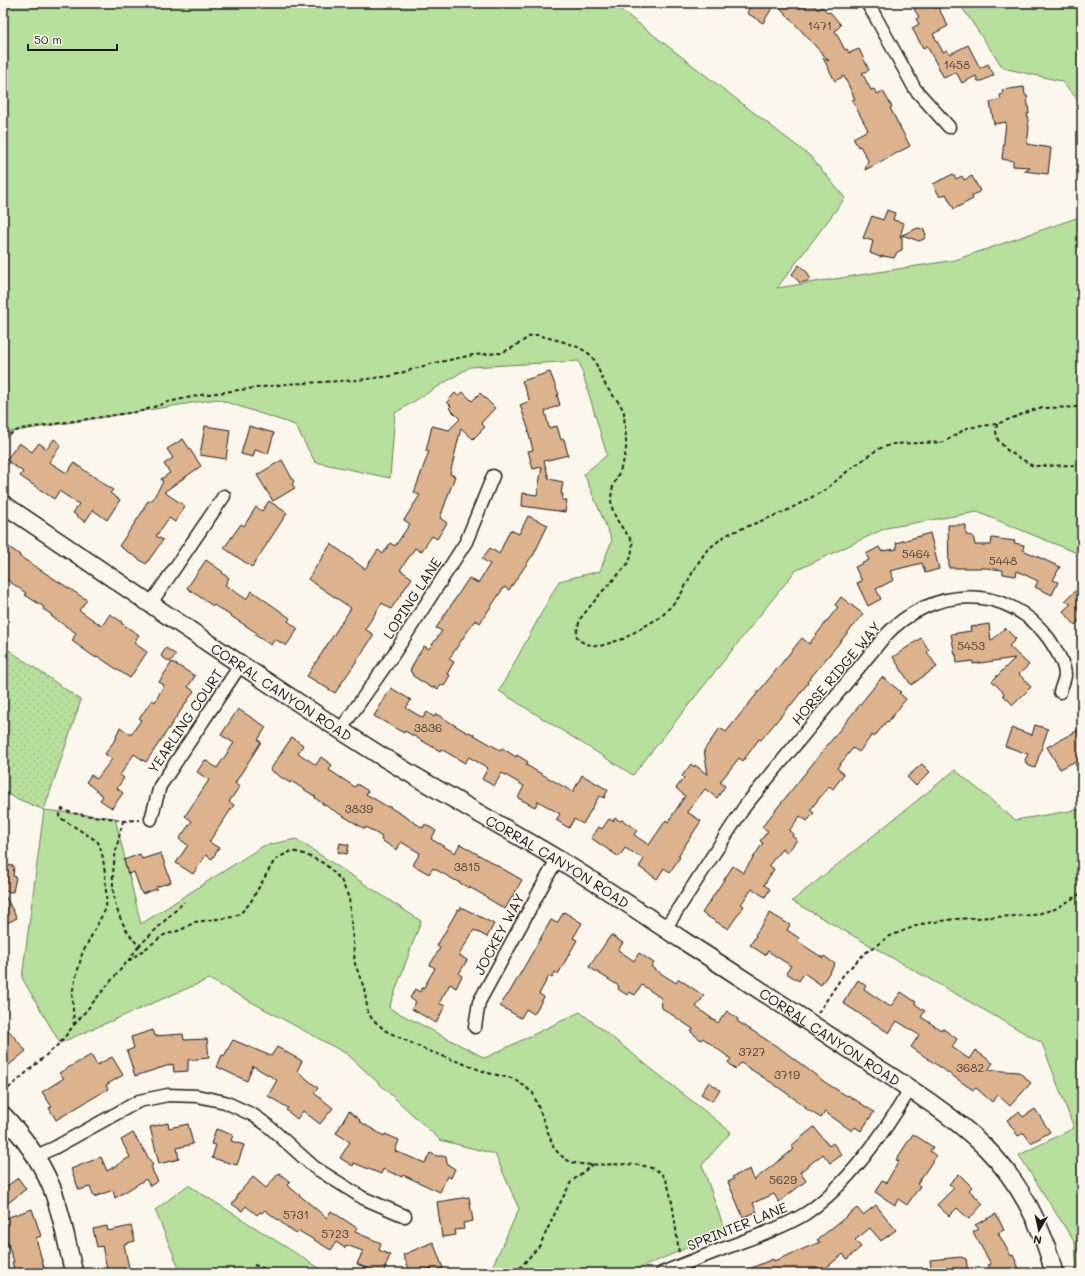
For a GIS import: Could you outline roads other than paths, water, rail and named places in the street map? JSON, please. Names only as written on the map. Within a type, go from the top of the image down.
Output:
[{"type":"main road","name":"CORRAL CANYON ROAD","points":[[3,504],[241,664],[380,755],[557,859],[910,1089],[970,1134],[992,1155],[1009,1175],[1029,1206],[1038,1225],[1046,1245],[1054,1273]]},
{"type":"main road","points":[[3,1115],[16,1129],[36,1156],[51,1186],[74,1273]]},
{"type":"street","points":[[867,3],[915,89],[949,127]]},
{"type":"street","name":"LOPING LANE","points":[[341,729],[393,655],[466,542],[493,476]]},
{"type":"street","points":[[151,603],[224,496]]},
{"type":"street","name":"HORSE RIDGE WAY","points":[[665,929],[745,806],[885,636],[893,627],[911,613],[933,603],[957,598],[977,598],[994,601],[1017,611],[1028,618],[1042,631],[1059,657],[1065,675],[1060,692]]},
{"type":"street","name":"YEARLING COURT","points":[[151,819],[160,786],[241,664]]},
{"type":"street","name":"JOCKEY WAY","points":[[475,1027],[479,1002],[557,859]]},
{"type":"street","name":"SPRINTER LANE","points":[[662,1273],[778,1228],[806,1213],[836,1189],[853,1172],[896,1113],[910,1089]]},
{"type":"street","points":[[36,1156],[54,1148],[139,1101],[168,1095],[197,1096],[225,1102],[253,1115],[266,1124],[314,1167],[363,1198],[405,1216]]}]
